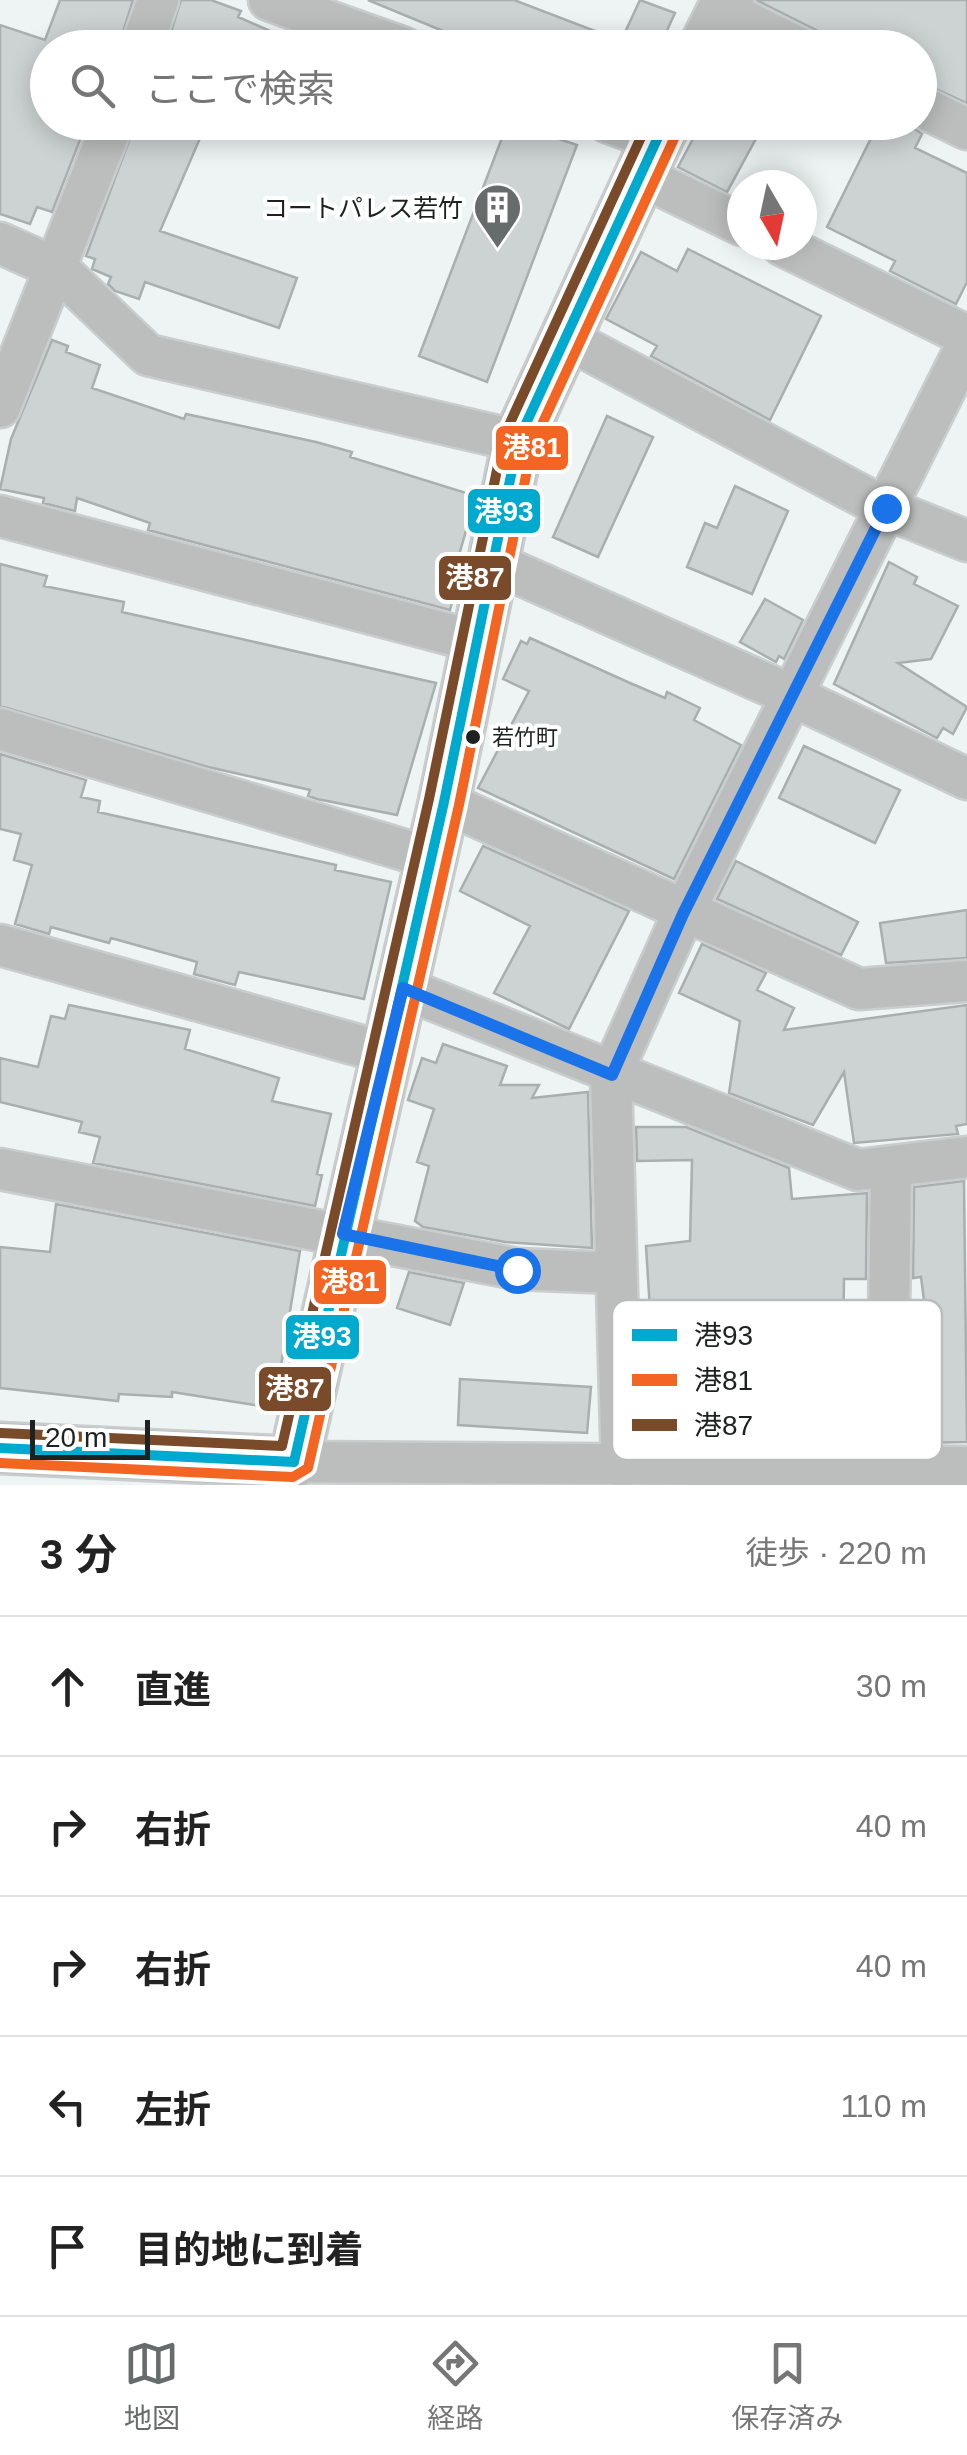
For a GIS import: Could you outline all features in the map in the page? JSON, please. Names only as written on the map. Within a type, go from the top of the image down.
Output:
[{"type":"street","points":[[147,30],[158,0]]},
{"type":"street","points":[[269,0],[339,11],[372,30]]},
{"type":"street","points":[[718,19],[749,30]]},
{"type":"street","points":[[937,114],[967,129]]},
{"type":"street","points":[[0,408],[106,140]]},
{"type":"street","points":[[294,1462],[444,802],[518,441],[653,146],[727,212]]},
{"type":"street","points":[[0,243],[58,269],[148,355],[518,441]]},
{"type":"street","points":[[812,260],[967,336]]},
{"type":"street","points":[[564,337],[886,508],[967,541]]},
{"type":"street","points":[[616,1300],[612,1075],[683,914],[967,346]]},
{"type":"street","points":[[0,516],[475,641]]},
{"type":"street","points":[[492,562],[792,694],[967,779]]},
{"type":"street","points":[[0,729],[431,858]]},
{"type":"street","points":[[444,802],[683,914],[859,989],[967,980]]},
{"type":"street","points":[[0,945],[386,1052]]},
{"type":"street","points":[[403,988],[612,1075],[858,1170],[967,1157]]},
{"type":"street","points":[[889,1300],[891,1168]]},
{"type":"street","points":[[0,1169],[517,1270],[615,1273]]},
{"type":"street","points":[[0,1448],[476,1475],[622,1468],[967,1467]]},
{"type":"street","points":[[622,1460],[622,1468]]},
{"type":"street","points":[[887,1460],[887,1468]]},
{"type":"building","points":[[60,0],[133,0],[124,30],[49,30]]},
{"type":"building","points":[[181,0],[211,0],[241,11],[238,17],[268,30],[172,30]]},
{"type":"building","points":[[368,0],[514,0],[592,30],[440,30]]},
{"type":"building","points":[[640,0],[675,13],[667,30],[626,30]]},
{"type":"building","points":[[756,0],[967,0],[967,103],[937,90],[937,30],[816,30]]},
{"type":"building","points":[[0,25],[30,35],[30,140],[80,140],[52,212],[37,207],[30,224],[0,214]]},
{"type":"building","points":[[129,140],[199,140],[160,231],[297,278],[279,328],[145,282],[139,299],[115,291],[108,284],[111,277],[92,269],[95,259],[86,256]]},
{"type":"building","name":"コートパレス若竹","points":[[501,140],[562,140],[577,145],[487,382],[419,356]]},
{"type":"building","points":[[692,140],[755,140],[739,170],[727,170],[727,192],[678,167]]},
{"type":"building","points":[[870,140],[919,140],[915,148],[967,173],[967,282],[956,304],[890,271],[895,261],[827,227]]},
{"type":"building","points":[[688,249],[821,316],[770,420],[651,356],[657,346],[606,319],[641,252],[677,271]]},
{"type":"building","points":[[52,340],[68,346],[66,352],[100,365],[92,388],[184,419],[186,414],[352,452],[350,457],[476,496],[455,569],[461,570],[450,610],[148,530],[150,523],[77,498],[75,511],[43,503],[44,498],[0,489],[11,439]]},
{"type":"building","points":[[607,416],[653,437],[598,557],[553,537]]},
{"type":"building","points":[[735,486],[788,511],[752,594],[687,567],[705,523],[717,528]]},
{"type":"building","points":[[889,562],[917,577],[914,584],[958,606],[931,659],[898,663],[967,707],[953,734],[943,728],[937,738],[834,684]]},
{"type":"building","points":[[0,564],[47,576],[44,586],[124,602],[122,612],[436,683],[397,815],[317,799],[308,796],[310,790],[208,767],[0,706]]},
{"type":"building","points":[[765,599],[803,620],[784,659],[779,656],[776,662],[740,642]]},
{"type":"building","points":[[530,638],[665,698],[667,692],[700,708],[694,720],[741,745],[674,879],[478,788],[529,691],[503,679],[521,641],[527,644]]},
{"type":"building","points":[[804,746],[900,790],[875,843],[779,798]]},
{"type":"building","points":[[0,754],[86,780],[81,797],[100,801],[98,812],[336,865],[335,870],[391,882],[364,999],[239,972],[235,985],[194,974],[197,962],[111,938],[109,943],[51,927],[49,934],[15,924],[32,865],[14,860],[21,834],[0,829]]},
{"type":"building","points":[[483,846],[629,911],[569,1029],[494,993],[530,926],[460,891]]},
{"type":"building","points":[[736,861],[858,922],[841,955],[717,899]]},
{"type":"building","points":[[967,910],[967,958],[886,963],[880,923]]},
{"type":"building","points":[[702,944],[766,973],[757,990],[794,1008],[784,1030],[967,1005],[967,1124],[956,1126],[958,1134],[854,1143],[844,1072],[813,1125],[729,1093],[740,1021],[679,993]]},
{"type":"building","points":[[69,1005],[190,1030],[185,1049],[279,1078],[272,1101],[331,1114],[317,1174],[322,1175],[315,1206],[93,1163],[100,1137],[79,1132],[82,1122],[0,1102],[0,1058],[38,1067],[51,1016],[65,1019]]},
{"type":"building","points":[[443,1044],[507,1066],[500,1085],[539,1085],[532,1098],[588,1092],[592,1248],[505,1242],[423,1227],[415,1221],[429,1166],[417,1162],[434,1109],[408,1100],[422,1058],[436,1063]]},
{"type":"building","points":[[636,1127],[686,1127],[789,1168],[792,1199],[867,1193],[866,1279],[844,1279],[844,1300],[649,1300],[646,1246],[690,1241],[692,1160],[637,1161]]},
{"type":"building","points":[[964,1181],[967,1442],[942,1442],[942,1300],[924,1300],[921,1277],[913,1278],[914,1187]]},
{"type":"building","points":[[56,1204],[300,1251],[274,1408],[172,1392],[172,1397],[119,1394],[118,1401],[0,1388],[0,1247],[50,1252]]},
{"type":"building","points":[[409,1272],[464,1283],[450,1325],[397,1308]]},
{"type":"building","points":[[460,1379],[591,1387],[587,1433],[458,1425]]},
{"type":"transit line","name":"港87","points":[[1,1433],[282,1446],[429,799],[504,436],[640,140]]},
{"type":"transit line","name":"港93","points":[[0,1448],[294,1462],[444,802],[518,441],[657,140]]},
{"type":"transit line","name":"港81","points":[[0,1463],[293,1477],[308,1468],[459,805],[532,446],[673,140]]},
{"type":"place","name":"コートパレス若竹","points":[[498,250]]},
{"type":"place","name":"若竹町","points":[[473,737]]},
{"type":"route","points":[[517,1270],[343,1234],[403,988],[612,1075],[683,914],[886,508]]}]
